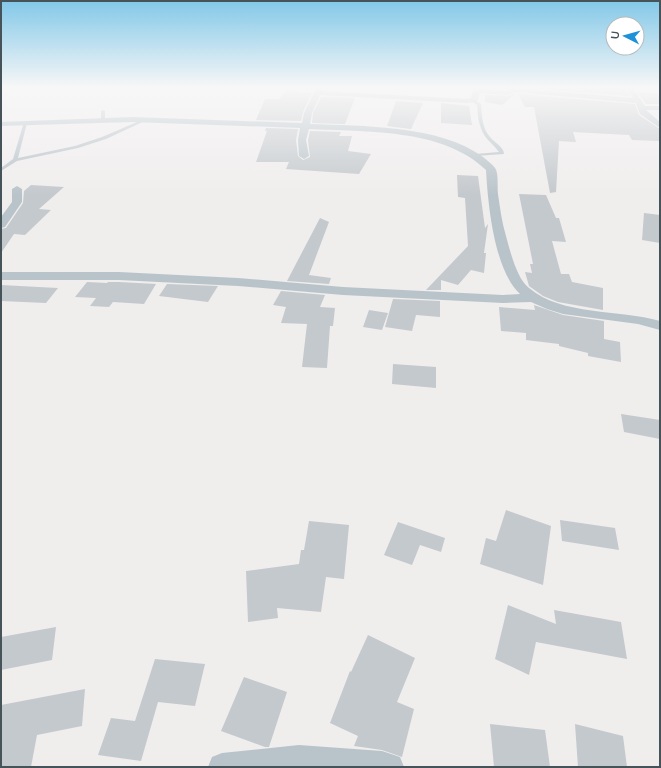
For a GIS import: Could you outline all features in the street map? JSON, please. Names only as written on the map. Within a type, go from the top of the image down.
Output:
[{"type":"street","points":[[247,124],[305,126],[416,135],[452,144],[475,156],[491,169],[492,194],[496,221],[508,260],[520,287],[533,298],[552,307],[563,310],[640,320],[660,326]]},
{"type":"street","points":[[304,156],[302,140],[305,126]]},
{"type":"street","points":[[1,225],[17,202],[17,189]]},
{"type":"street","points":[[1,276],[126,276],[238,282],[343,291],[503,299],[533,298]]},
{"type":"street","points":[[222,767],[299,759],[390,767]]},
{"type":"lane","points":[[15,160],[25,124]]},
{"type":"lane","points":[[1,170],[15,160],[76,147],[104,138],[136,124]]},
{"type":"lane","points":[[475,156],[502,153],[501,150],[484,136],[481,124]]},
{"type":"building","points":[[388,124],[413,124],[411,129],[387,126]]},
{"type":"building","points":[[454,124],[472,124],[472,125]]},
{"type":"building","points":[[537,124],[652,124],[660,129],[660,141],[632,140],[629,135],[573,132],[576,142],[559,141],[556,192],[550,193]]},
{"type":"building","points":[[266,128],[298,129],[296,140],[298,156],[303,160],[310,157],[308,140],[310,131],[341,132],[339,136],[352,136],[348,151],[371,154],[359,174],[286,169],[289,162],[256,162],[267,131],[265,131]]},
{"type":"building","points":[[457,175],[478,176],[485,228],[488,224],[484,253],[486,253],[484,273],[471,270],[458,285],[441,280],[441,290],[426,290],[468,246],[465,198],[458,197]]},
{"type":"building","points":[[31,185],[64,187],[39,209],[51,210],[25,235],[14,234],[1,253],[1,229],[6,228],[23,203],[24,191]]},
{"type":"building","points":[[519,194],[546,195],[556,218],[559,218],[566,242],[552,241],[561,274],[569,274],[572,282],[603,288],[603,310],[558,302],[543,296],[529,286],[525,272],[532,273],[530,264],[533,264]]},
{"type":"building","points":[[644,213],[660,215],[660,243],[642,240]]},
{"type":"building","points":[[320,218],[329,222],[309,275],[331,278],[329,284],[287,281]]},
{"type":"building","points":[[87,282],[156,284],[144,304],[113,302],[109,307],[90,306],[96,298],[75,297]]},
{"type":"building","points":[[167,284],[218,286],[208,302],[159,296]]},
{"type":"building","points":[[1,285],[58,288],[46,303],[1,301]]},
{"type":"building","points":[[281,291],[325,295],[320,307],[335,308],[333,326],[330,326],[327,368],[302,367],[307,324],[281,323],[286,307],[273,305]]},
{"type":"building","points":[[393,299],[440,301],[440,317],[416,315],[412,331],[385,327]]},
{"type":"building","points":[[534,305],[563,315],[604,321],[604,339],[620,342],[621,362],[588,356],[588,353],[559,346],[559,344],[526,340],[526,333],[501,331],[499,307],[535,310]]},
{"type":"building","points":[[369,310],[388,313],[382,330],[363,327]]},
{"type":"building","points":[[393,364],[436,367],[436,388],[392,384]]},
{"type":"building","points":[[621,414],[660,420],[660,439],[624,432]]},
{"type":"building","points":[[506,510],[551,526],[543,585],[480,564],[486,538],[496,541]]},
{"type":"building","points":[[560,520],[615,528],[619,550],[562,541]]},
{"type":"building","points":[[309,521],[349,525],[344,579],[326,577],[321,612],[277,608],[278,618],[248,622],[246,571],[299,564],[301,550],[304,550]]},
{"type":"building","points":[[398,522],[445,538],[441,552],[420,545],[412,565],[384,555]]},
{"type":"building","points":[[508,605],[556,624],[554,610],[621,622],[627,659],[536,642],[529,675],[495,659]]},
{"type":"building","points":[[56,627],[52,660],[1,670],[1,637]]},
{"type":"building","points":[[368,635],[415,658],[397,702],[414,709],[402,757],[382,750],[354,746],[358,736],[330,723],[350,671],[351,672]]},
{"type":"building","points":[[155,659],[205,664],[195,706],[158,702],[141,761],[98,755],[111,718],[135,721]]},
{"type":"building","points":[[244,677],[287,692],[269,747],[265,747],[221,731]]},
{"type":"building","points":[[85,689],[82,726],[37,735],[31,767],[1,767],[1,705]]},
{"type":"building","points":[[490,724],[545,730],[550,767],[494,767]]},
{"type":"building","points":[[575,724],[623,736],[627,767],[578,767]]}]
